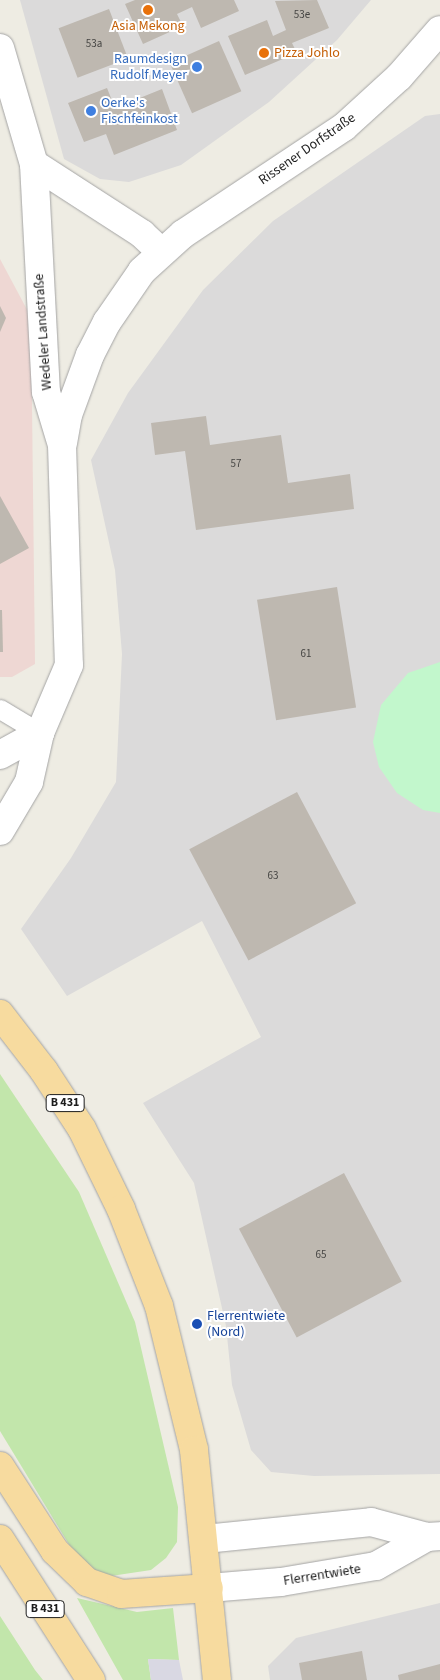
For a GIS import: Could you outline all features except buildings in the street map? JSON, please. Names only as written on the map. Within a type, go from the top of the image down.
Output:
[{"type":"main road","name":"B 431","points":[[0,1014],[44,1071],[82,1130],[119,1204],[159,1306],[194,1450],[205,1539],[218,1680]]},
{"type":"main road","points":[[0,1466],[56,1551],[86,1582],[121,1594],[209,1588]]},
{"type":"main road","name":"B 431","points":[[0,1539],[90,1680]]},
{"type":"street","name":"Rissener Dorfstraße","points":[[62,445],[68,415],[106,322],[129,286],[161,252],[238,196],[344,127],[398,77],[440,30]]},
{"type":"street","name":"Wedeler Landstraße","points":[[0,48],[34,164],[46,392],[62,445],[69,665],[40,733],[29,782],[0,831]]},
{"type":"street","points":[[34,164],[142,234],[161,252]]},
{"type":"street","points":[[0,755],[40,733]]},
{"type":"street","name":"Flerrentwiete","points":[[205,1539],[371,1522],[434,1536]]},
{"type":"street","name":"Flerrentwiete","points":[[209,1588],[281,1582],[376,1566],[434,1536]]},
{"type":"lane","points":[[0,709],[40,733]]},
{"type":"shaded area","points":[[20,0],[371,0],[337,40],[269,102],[181,165],[129,182],[100,179],[64,159]]},
{"type":"shaded area","points":[[440,114],[440,1474],[314,1476],[271,1472],[251,1450],[232,1385],[226,1326],[194,1183],[143,1103],[261,1037],[202,921],[67,996],[21,929],[71,858],[116,782],[122,654],[115,570],[91,460],[128,393],[203,290],[273,221],[425,116]]},
{"type":"shaded area","points":[[0,259],[31,317],[35,664],[12,677],[0,677]]},
{"type":"shaded area","points":[[440,1603],[440,1680],[270,1680],[268,1666],[296,1638]]},
{"type":"shaded area","points":[[148,1659],[179,1660],[183,1680],[151,1680]]},
{"type":"green space","points":[[440,662],[440,813],[423,810],[397,793],[379,767],[373,742],[381,705],[408,673]]},
{"type":"green space","points":[[0,1074],[79,1192],[135,1322],[178,1507],[177,1542],[166,1558],[151,1570],[111,1576],[93,1571],[79,1561],[0,1431]]},
{"type":"green space","points":[[77,1598],[137,1612],[173,1608],[179,1660],[148,1659],[151,1680],[123,1680]]},
{"type":"green space","points":[[0,1616],[35,1670],[43,1680],[0,1680]]},
{"type":"place","name":"Asia Mekong","points":[[148,10]]},
{"type":"place","name":"Pizza Johlo","points":[[264,53]]},
{"type":"place","name":"Raumdesign Rudolf Meyer","points":[[197,67]]},
{"type":"place","name":"Oerke's Fischfeinkost","points":[[91,111]]},
{"type":"place","name":"Flerrentwiete (Nord)","points":[[197,1324]]}]
